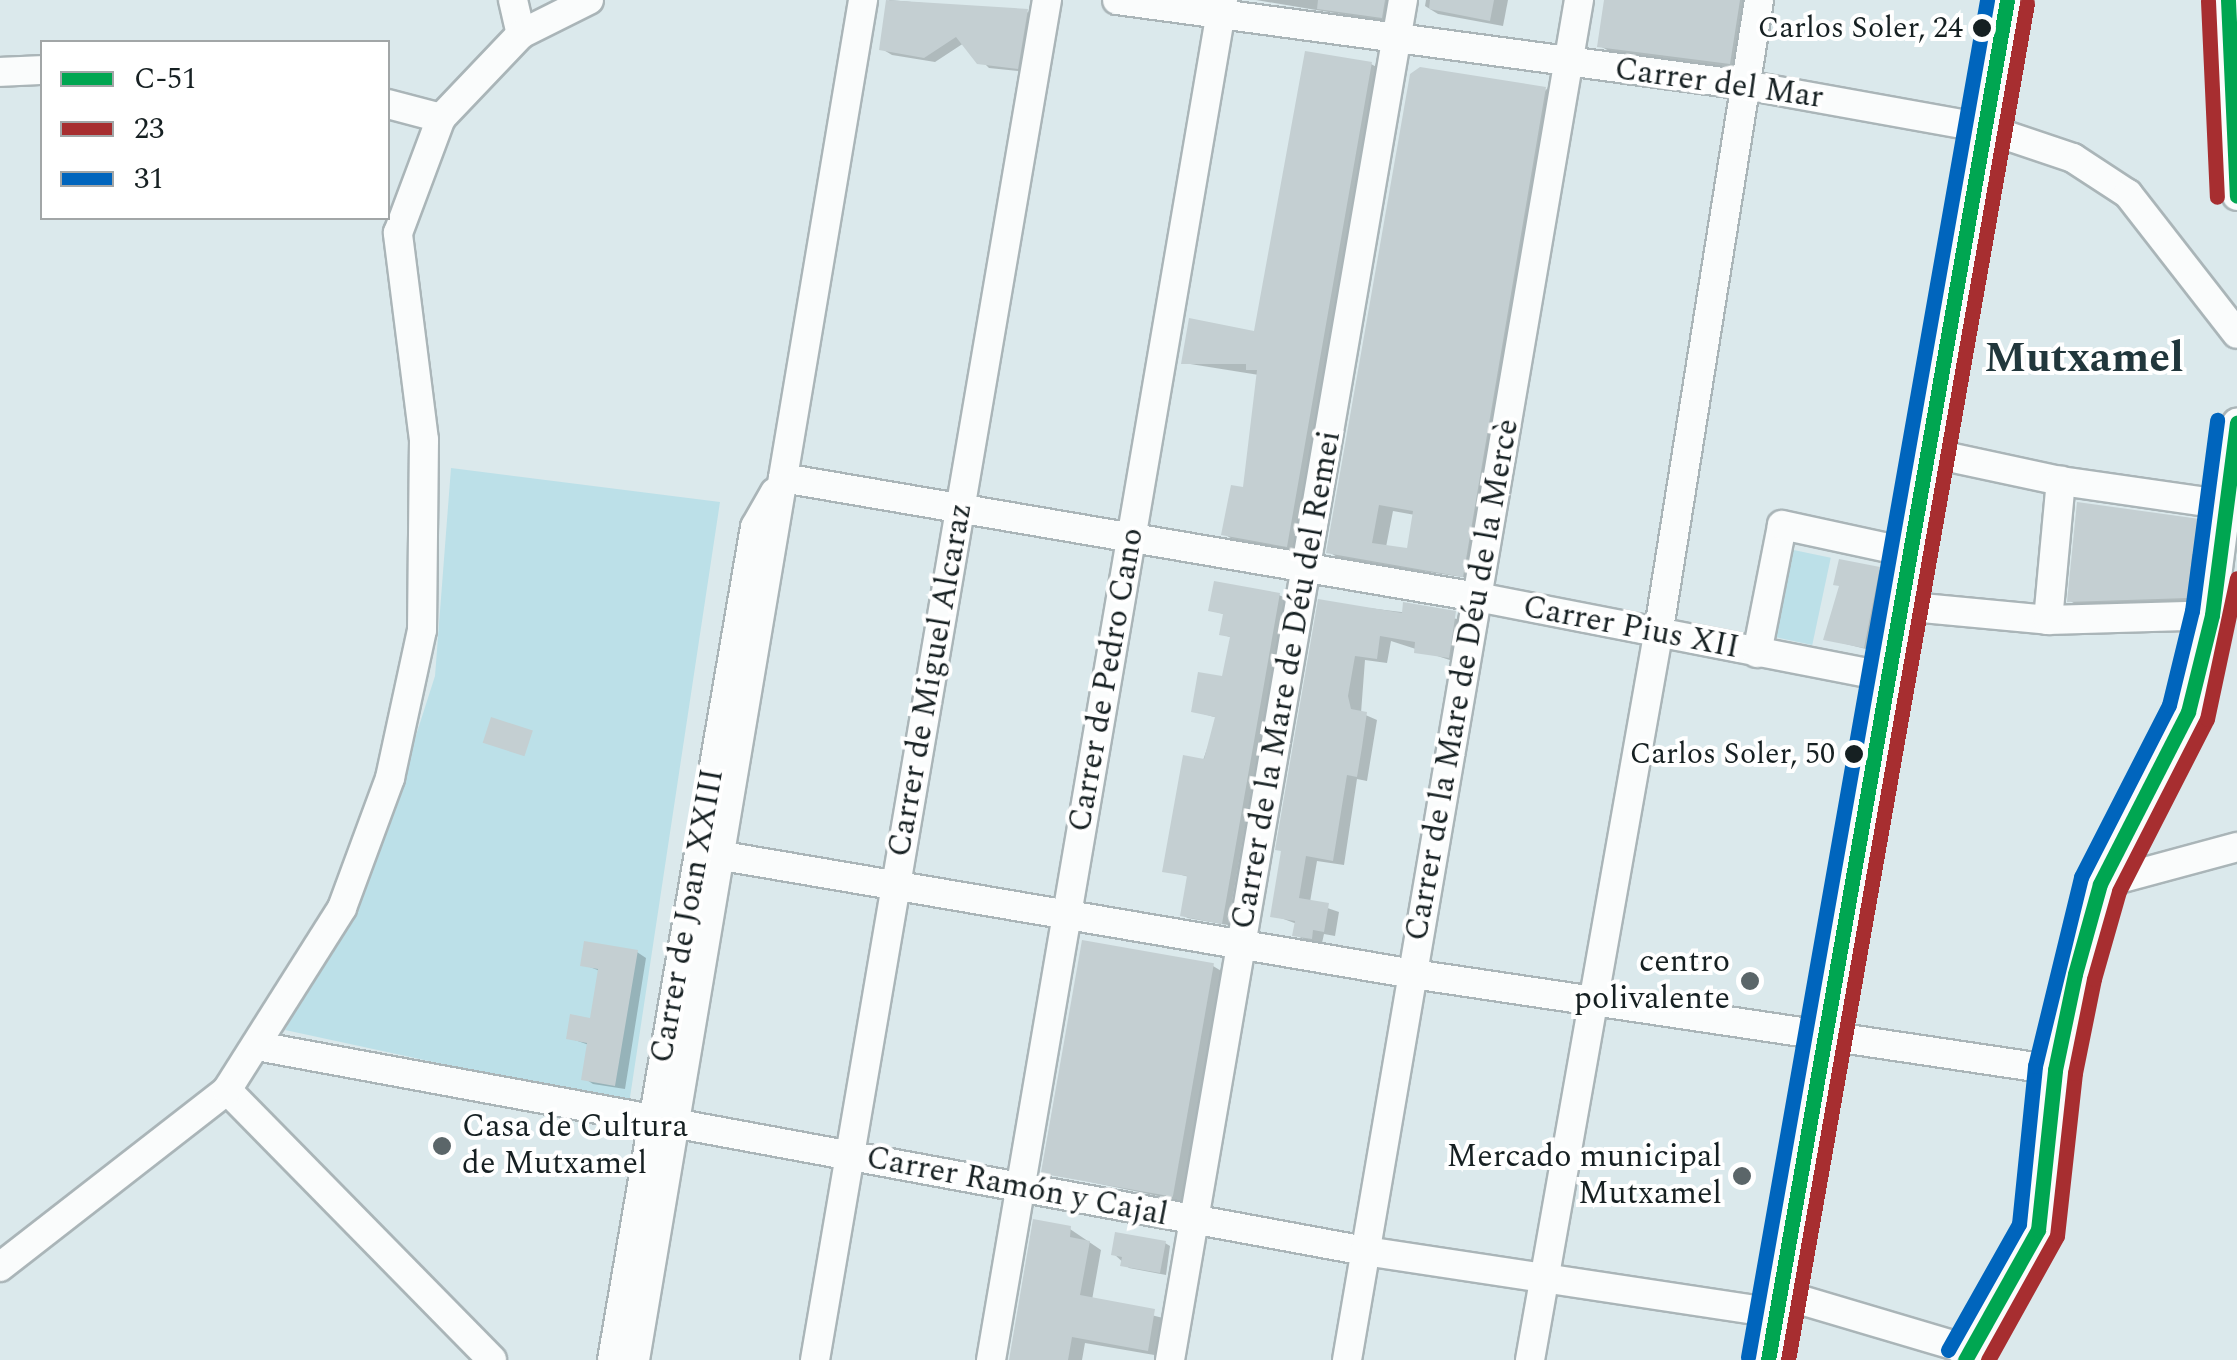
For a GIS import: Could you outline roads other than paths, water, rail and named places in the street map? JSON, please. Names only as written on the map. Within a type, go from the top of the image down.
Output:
[{"type":"street","points":[[513,0],[522,34]]},
{"type":"street","points":[[0,1268],[226,1090],[342,908],[390,778],[422,630],[424,440],[398,233],[441,118],[522,34],[588,0]]},
{"type":"street","name":"Carrer de Miguel Alcaraz","points":[[815,1360],[1048,0]]},
{"type":"street","name":"Carrer del Mar","points":[[1118,0],[1221,7],[1397,38],[1745,85],[1984,128],[2073,158],[2128,194],[2237,334]]},
{"type":"street","name":"Carrer de la Mare de Déu del Remei","points":[[1170,1360],[1403,0]]},
{"type":"street","name":"Carrer de la Mare de Déu de la Mercè","points":[[1347,1360],[1579,0]]},
{"type":"street","points":[[1530,1360],[1658,635],[1758,0]]},
{"type":"street","points":[[1768,1360],[1782,1304],[1887,677],[1930,452],[2007,0]]},
{"type":"street","points":[[2228,0],[2237,196]]},
{"type":"street","name":"Carrer de Joan XXIII","points":[[612,1360],[723,856],[862,3]]},
{"type":"street","name":"Carrer de Pedro Cano","points":[[991,1360],[1221,7]]},
{"type":"street","points":[[0,72],[40,70]]},
{"type":"street","points":[[390,105],[441,118]]},
{"type":"street","points":[[1968,1355],[2038,1230],[2055,1070],[2100,884],[2188,712],[2212,615],[2232,495],[2237,422]]},
{"type":"street","points":[[1930,452],[2061,481],[2232,495]]},
{"type":"street","name":"Carrer Pius XII","points":[[783,478],[1477,597],[1887,677]]},
{"type":"street","name":"Carrer de Joan XXIII","points":[[635,1360],[664,1122],[755,526],[783,478]]},
{"type":"street","points":[[2048,620],[2061,481]]},
{"type":"street","points":[[1757,653],[1782,524],[1911,553]]},
{"type":"street","points":[[1900,606],[2048,620],[2212,615]]},
{"type":"street","points":[[2100,884],[2237,847]]},
{"type":"street","points":[[723,856],[1413,974],[1827,1040],[2055,1070]]},
{"type":"street","name":"Carrer Ramón y Cajal","points":[[257,1046],[1366,1252],[1782,1304],[1968,1355]]},
{"type":"street","points":[[226,1090],[492,1360]]},
{"type":"place","name":"Carlos Soler, 24","points":[[1982,28]]},
{"type":"place","name":"Carlos Soler, 50","points":[[1854,754]]},
{"type":"place","name":"centro polivalente","points":[[1750,981]]},
{"type":"place","name":"Casa de Cultura de Mutxamel","points":[[442,1146]]},
{"type":"place","name":"Mercado municipal Mutxamel","points":[[1742,1176]]},
{"type":"district","name":"Mutxamel","points":[[2084,359]]}]
